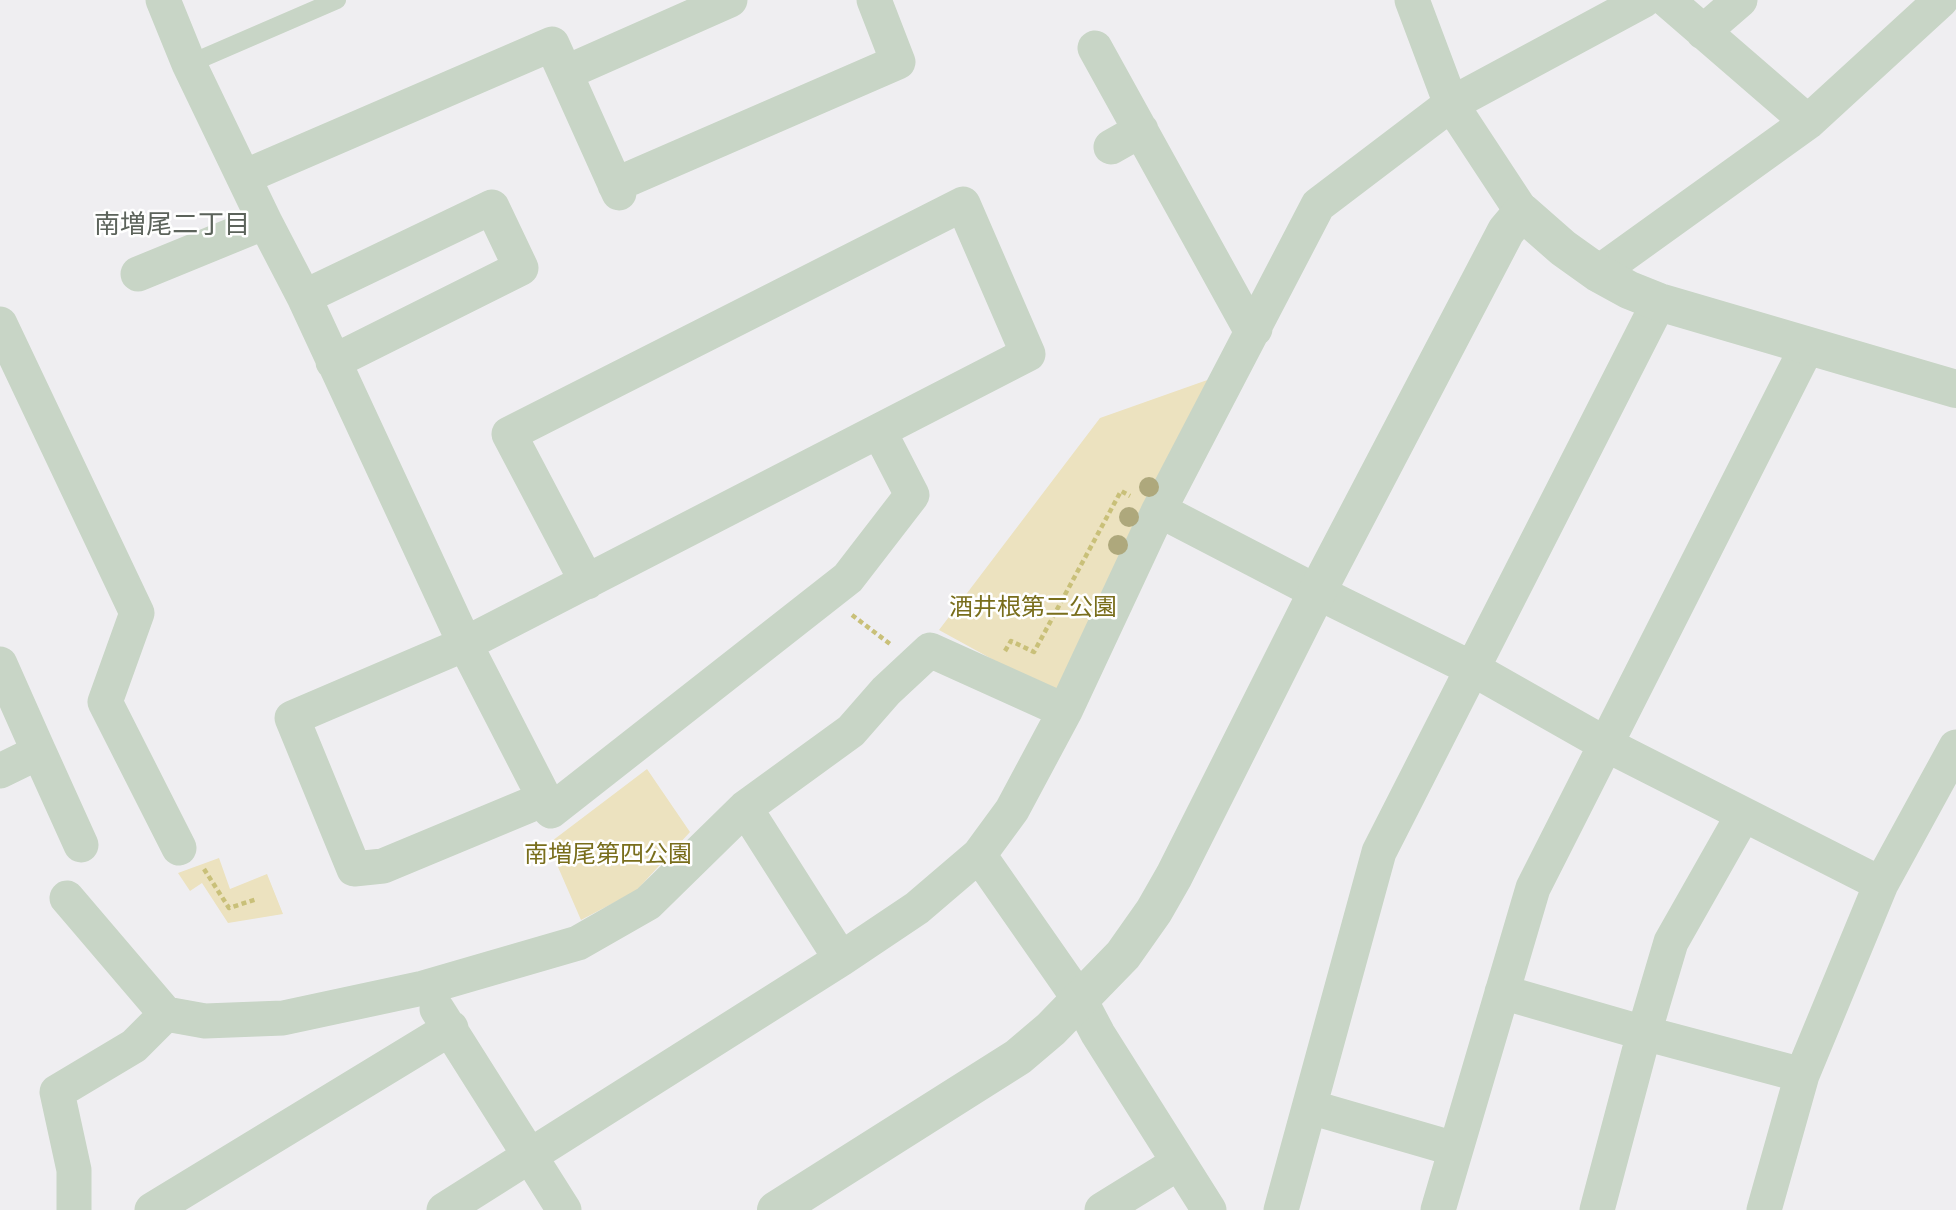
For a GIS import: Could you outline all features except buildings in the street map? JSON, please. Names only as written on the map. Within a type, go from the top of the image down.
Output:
[{"type":"street","points":[[163,0],[189,64],[304,297],[465,644],[551,811],[848,578],[912,495],[878,431]]},
{"type":"street","points":[[565,73],[730,0]]},
{"type":"street","points":[[244,177],[552,44],[617,189],[898,62],[874,0]]},
{"type":"street","points":[[1412,0],[1451,104],[1522,212],[1563,248],[1598,273],[1659,302],[1956,389]]},
{"type":"street","points":[[444,1210],[841,959],[917,908],[979,855],[1012,810],[1065,711],[1159,510],[1318,205],[1451,104],[1644,0]]},
{"type":"street","points":[[1667,0],[1808,122]]},
{"type":"street","points":[[1703,32],[1740,0]]},
{"type":"street","points":[[1598,273],[1808,122],[1941,0]]},
{"type":"street","points":[[1095,48],[1247,323],[1255,329]]},
{"type":"street","points":[[1111,147],[1141,130]]},
{"type":"street","points":[[544,799],[383,866],[354,869],[292,718],[465,644],[587,582],[1028,354],[963,204],[509,434],[587,582]]},
{"type":"street","points":[[304,297],[492,207],[522,268],[333,362]]},
{"type":"street","points":[[776,1210],[1018,1057],[1051,1029],[1123,955],[1154,911],[1506,231],[1522,212]]},
{"type":"street","points":[[138,274],[265,222]]},
{"type":"street","points":[[1281,1210],[1379,852],[1659,302]]},
{"type":"street","points":[[0,324],[136,614],[105,702],[179,848]]},
{"type":"street","points":[[1438,1210],[1533,888],[1807,347]]},
{"type":"street","points":[[1159,510],[1473,669],[1607,745],[1881,884]]},
{"type":"street","points":[[67,898],[166,1014],[205,1021],[283,1018],[423,988],[578,943],[648,903],[745,808],[851,731],[886,691],[930,650],[1065,711]]},
{"type":"street","points":[[0,664],[81,845]]},
{"type":"street","points":[[1764,1210],[1802,1075],[1881,884],[1956,747]]},
{"type":"street","points":[[0,771],[39,752]]},
{"type":"street","points":[[745,808],[841,959]]},
{"type":"street","points":[[1597,1210],[1671,942],[1743,815]]},
{"type":"street","points":[[979,855],[1080,1000],[1098,1034],[1209,1210]]},
{"type":"street","points":[[423,988],[451,1028],[564,1210]]},
{"type":"street","points":[[1502,992],[1802,1075]]},
{"type":"street","points":[[74,1210],[74,1170],[57,1092],[134,1046],[166,1014]]},
{"type":"street","points":[[152,1210],[451,1028]]},
{"type":"street","points":[[1310,1107],[1455,1149]]},
{"type":"street","points":[[1102,1210],[1178,1163]]},
{"type":"lane","points":[[189,64],[337,0]]},
{"type":"path","points":[[989,677],[1011,641],[1034,652],[1121,491]]},
{"type":"path","points":[[179,848],[203,869],[229,908],[257,899]]},
{"type":"green space","name":"酒井根第二公園","points":[[1213,378],[1062,688],[1052,692],[939,630],[1100,418]]},
{"type":"green space","name":"南増尾第四公園","points":[[647,769],[690,832],[636,891],[581,920],[548,844]]},
{"type":"green space","points":[[219,858],[230,889],[267,874],[283,914],[228,923],[202,883],[190,891],[178,873]]},
{"type":"district","name":"南増尾二丁目","points":[[172,226]]}]
